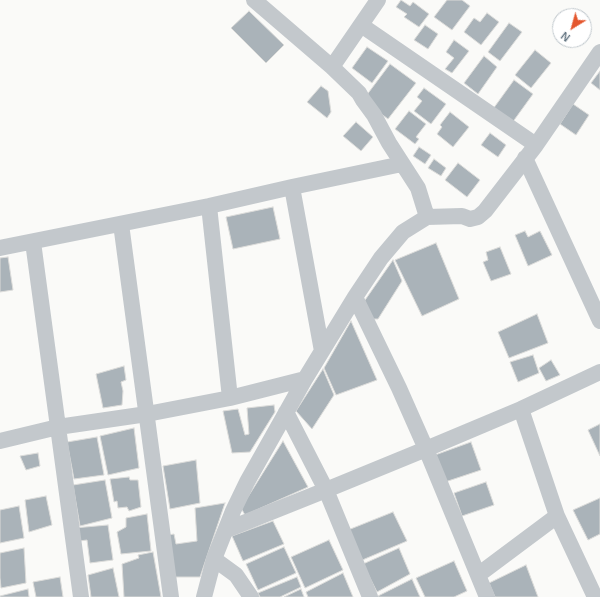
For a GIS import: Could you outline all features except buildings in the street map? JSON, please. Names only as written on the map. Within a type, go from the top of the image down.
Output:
[{"type":"street","points":[[254,0],[332,67],[359,93],[418,188],[427,217]]},
{"type":"street","points":[[332,67],[378,0]]},
{"type":"street","points":[[361,25],[536,145]]},
{"type":"street","points":[[204,597],[214,559],[246,482],[305,379],[355,297],[381,258],[402,232],[427,217],[462,216],[470,219],[478,217],[485,211],[536,145],[600,52]]},
{"type":"street","points":[[526,158],[600,321]]},
{"type":"street","points":[[0,248],[209,206],[402,164]]},
{"type":"street","points":[[292,188],[322,351]]},
{"type":"street","points":[[209,206],[230,398]]},
{"type":"street","points":[[121,224],[171,597]]},
{"type":"street","points":[[33,242],[81,597]]},
{"type":"street","points":[[355,297],[399,388],[426,449],[487,597]]},
{"type":"street","points":[[226,530],[426,449],[600,372]]},
{"type":"street","points":[[0,441],[58,428],[147,414],[230,398],[305,379]]},
{"type":"street","points":[[521,408],[557,516],[595,597]]},
{"type":"street","points":[[286,412],[326,490],[370,597]]},
{"type":"street","points":[[478,575],[557,516]]},
{"type":"street","points":[[214,559],[236,575],[251,597]]}]
